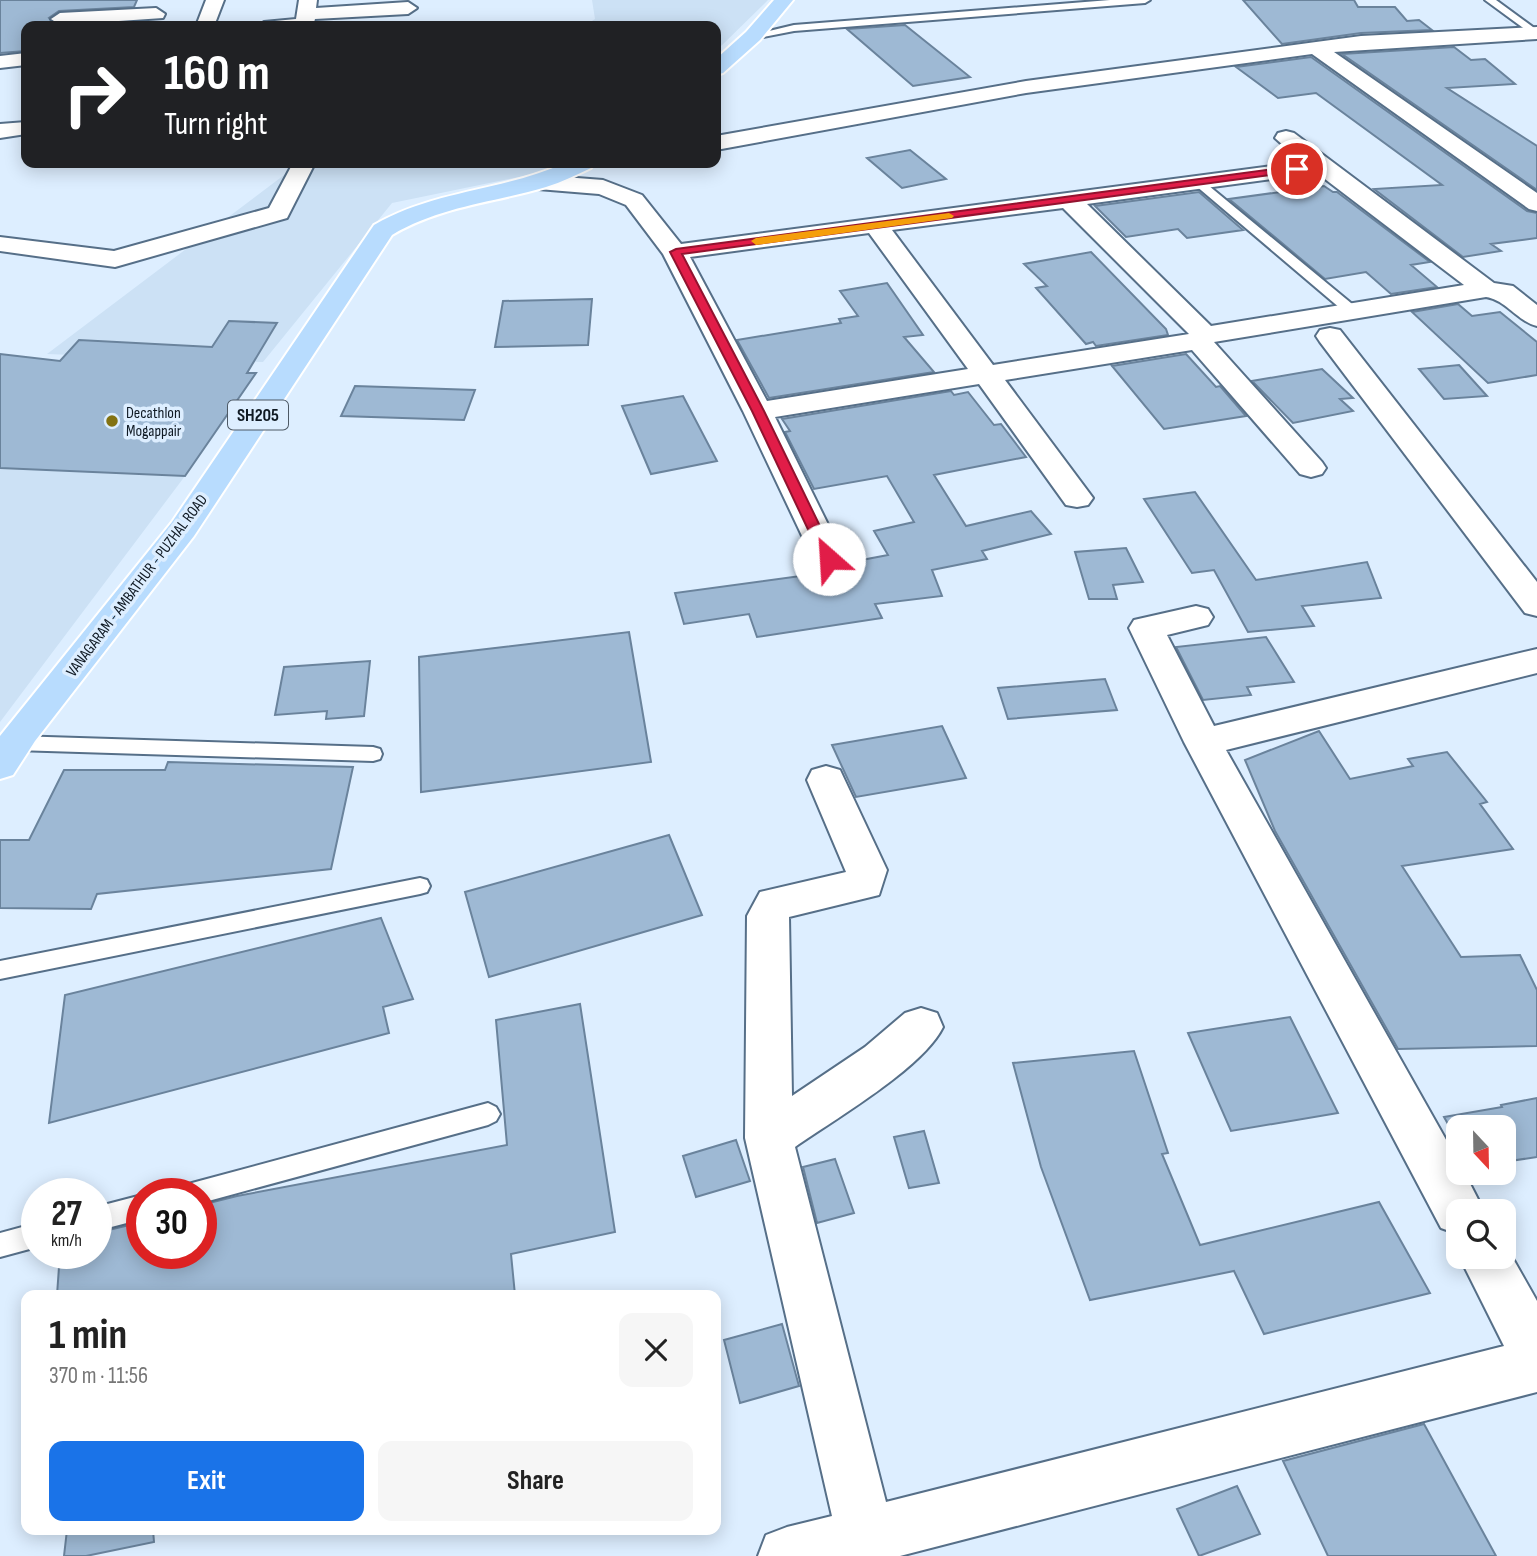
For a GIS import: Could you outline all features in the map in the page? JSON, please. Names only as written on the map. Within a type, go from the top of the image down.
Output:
[{"type":"main road","points":[[721,65],[753,36],[784,0]]},
{"type":"main road","name":"VANAGARAM - AMBATHUR - PUZHAL ROAD","points":[[7,754],[183,529],[383,230],[401,218],[431,205],[538,182],[570,168]]},
{"type":"street","points":[[59,21],[69,0]]},
{"type":"street","points":[[207,21],[215,0]]},
{"type":"street","points":[[307,7],[408,8]]},
{"type":"street","points":[[78,21],[156,13]]},
{"type":"street","points":[[721,142],[977,94],[1316,48],[1395,38],[1536,33]]},
{"type":"street","points":[[1316,48],[1537,204]]},
{"type":"street","points":[[0,62],[21,60]]},
{"type":"street","points":[[0,131],[21,129]]},
{"type":"street","points":[[1286,138],[1486,289]]},
{"type":"street","points":[[676,252],[1322,166]]},
{"type":"street","points":[[0,244],[114,259],[279,213],[302,168]]},
{"type":"street","points":[[538,182],[603,187],[634,200],[676,252],[758,411],[829,559]]},
{"type":"street","points":[[1069,200],[1202,338],[1311,468]]},
{"type":"street","points":[[876,226],[1077,498]]},
{"type":"street","points":[[758,411],[1486,289],[1504,292],[1537,318]]},
{"type":"street","points":[[1330,336],[1390,410],[1537,605]]},
{"type":"street","points":[[1196,617],[1146,628],[1203,742],[1452,1199]]},
{"type":"street","points":[[1203,742],[1537,661]]},
{"type":"street","points":[[826,780],[867,870],[864,884],[775,904],[768,916],[769,1138],[865,1535]]},
{"type":"street","points":[[769,1138],[881,1060],[921,1027]]},
{"type":"street","points":[[1491,1269],[1537,1354]]},
{"type":"street","points":[[787,1556],[1537,1365]]},
{"type":"lane","points":[[753,36],[793,28],[1144,0]]},
{"type":"lane","points":[[1490,0],[1536,33]]},
{"type":"lane","points":[[1199,183],[1352,311]]},
{"type":"lane","points":[[7,754],[373,754]]},
{"type":"lane","points":[[0,970],[420,887]]},
{"type":"lane","points":[[217,1187],[488,1114]]},
{"type":"lane","points":[[0,1245],[21,1239]]},
{"type":"shaded area","points":[[592,0],[768,0],[721,46],[721,21],[592,21],[595,19]]},
{"type":"shaded area","points":[[293,168],[556,168],[392,203],[263,362],[47,354]]},
{"type":"shaded area","points":[[0,468],[185,476],[0,722]]},
{"type":"building","points":[[0,0],[137,0],[134,7],[59,11],[49,18],[52,21],[21,21],[21,51],[0,53]]},
{"type":"building","points":[[1243,0],[1354,0],[1358,7],[1395,7],[1407,21],[1419,20],[1432,30],[1361,33],[1282,44]]},
{"type":"building","points":[[905,25],[970,77],[913,86],[847,29]]},
{"type":"building","points":[[1454,47],[1471,60],[1485,59],[1515,84],[1447,88],[1537,146],[1537,190],[1342,54]]},
{"type":"building","points":[[1311,57],[1527,211],[1537,213],[1537,238],[1491,244],[1501,251],[1463,257],[1374,189],[1442,185],[1316,93],[1278,98],[1236,67]]},
{"type":"building","points":[[910,150],[946,179],[902,188],[867,158]]},
{"type":"building","points":[[1324,186],[1337,192],[1430,262],[1411,265],[1437,287],[1391,294],[1366,272],[1325,279],[1229,199]]},
{"type":"building","points":[[1199,192],[1243,230],[1187,238],[1178,229],[1126,237],[1095,206]]},
{"type":"building","points":[[1091,252],[1166,329],[1168,335],[1096,346],[1093,342],[1086,344],[1036,288],[1047,286],[1024,264]]},
{"type":"building","points":[[887,283],[923,335],[904,337],[934,372],[769,398],[737,340],[841,323],[839,319],[858,316],[840,291]]},
{"type":"building","points":[[592,299],[588,345],[495,347],[503,301]]},
{"type":"building","points":[[1458,304],[1472,316],[1500,312],[1537,342],[1537,375],[1488,383],[1412,312]]},
{"type":"building","name":"Decathlon Mogappair","points":[[229,321],[277,323],[247,373],[256,373],[185,476],[0,468],[0,354],[60,361],[79,340],[212,347]]},
{"type":"building","points":[[1186,354],[1216,387],[1220,386],[1246,416],[1164,429],[1112,366]]},
{"type":"building","points":[[1459,365],[1487,396],[1444,399],[1419,369]]},
{"type":"building","points":[[1322,369],[1353,398],[1340,399],[1353,411],[1293,423],[1252,381]]},
{"type":"building","points":[[355,386],[475,390],[464,420],[341,416]]},
{"type":"building","points":[[951,391],[954,395],[968,392],[994,425],[1001,424],[1026,457],[934,475],[966,526],[1031,511],[1051,534],[982,551],[987,559],[932,570],[942,596],[875,604],[882,618],[757,637],[749,614],[684,624],[675,593],[842,569],[846,563],[888,555],[874,531],[914,522],[887,476],[814,489],[785,432],[790,431],[782,419]]},
{"type":"building","points":[[683,396],[717,461],[651,474],[622,406]]},
{"type":"building","points":[[1195,492],[1256,580],[1367,562],[1381,598],[1302,606],[1314,626],[1248,632],[1214,570],[1192,573],[1144,499]]},
{"type":"building","points":[[1126,548],[1143,582],[1113,585],[1117,599],[1089,599],[1075,552]]},
{"type":"building","points":[[629,632],[651,762],[421,792],[419,657]]},
{"type":"building","points":[[1266,637],[1294,682],[1247,687],[1251,695],[1203,700],[1176,647]]},
{"type":"building","points":[[370,661],[364,716],[326,719],[327,711],[275,715],[284,667]]},
{"type":"building","points":[[1105,679],[1117,710],[1008,719],[998,688]]},
{"type":"building","points":[[942,726],[966,778],[856,797],[832,745]]},
{"type":"building","points":[[1319,731],[1350,779],[1413,766],[1408,759],[1447,752],[1487,802],[1480,804],[1513,849],[1402,866],[1461,957],[1520,955],[1537,990],[1537,1046],[1398,1049],[1275,831],[1245,760]]},
{"type":"building","points":[[168,762],[353,767],[331,869],[97,894],[91,909],[0,908],[0,840],[29,840],[64,770],[165,770]]},
{"type":"building","points":[[669,835],[702,915],[489,977],[465,892]]},
{"type":"building","points":[[381,918],[413,999],[383,1007],[389,1033],[49,1123],[65,995]]},
{"type":"building","points":[[580,1004],[615,1232],[511,1254],[515,1290],[57,1290],[59,1269],[112,1269],[112,1229],[126,1226],[126,1269],[217,1269],[217,1201],[507,1145],[496,1020]]},
{"type":"building","points":[[1290,1017],[1338,1113],[1231,1131],[1188,1033]]},
{"type":"building","points":[[1134,1051],[1168,1153],[1162,1154],[1200,1245],[1379,1202],[1430,1293],[1264,1334],[1234,1271],[1090,1300],[1041,1167],[1013,1063]]},
{"type":"building","points":[[1537,1098],[1537,1157],[1516,1160],[1516,1115],[1456,1115],[1502,1107],[1501,1105]]},
{"type":"building","points":[[924,1131],[939,1183],[909,1188],[894,1137]]},
{"type":"building","points":[[736,1140],[750,1181],[696,1197],[683,1156]]},
{"type":"building","points":[[835,1159],[854,1213],[817,1223],[803,1167]]},
{"type":"building","points":[[782,1324],[799,1386],[740,1403],[724,1340]]},
{"type":"building","points":[[1424,1424],[1496,1556],[1328,1556],[1283,1461]]},
{"type":"building","points":[[1237,1486],[1260,1534],[1199,1556],[1177,1509]]},
{"type":"building","points":[[66,1535],[153,1535],[154,1542],[86,1556],[64,1556]]},
{"type":"slow traffic","points":[[756,241],[949,216]]},
{"type":"place","name":"Decathlon Mogappair","points":[[112,421]]},
{"type":"route","points":[[829,559],[758,411],[676,252],[1297,169]]}]
